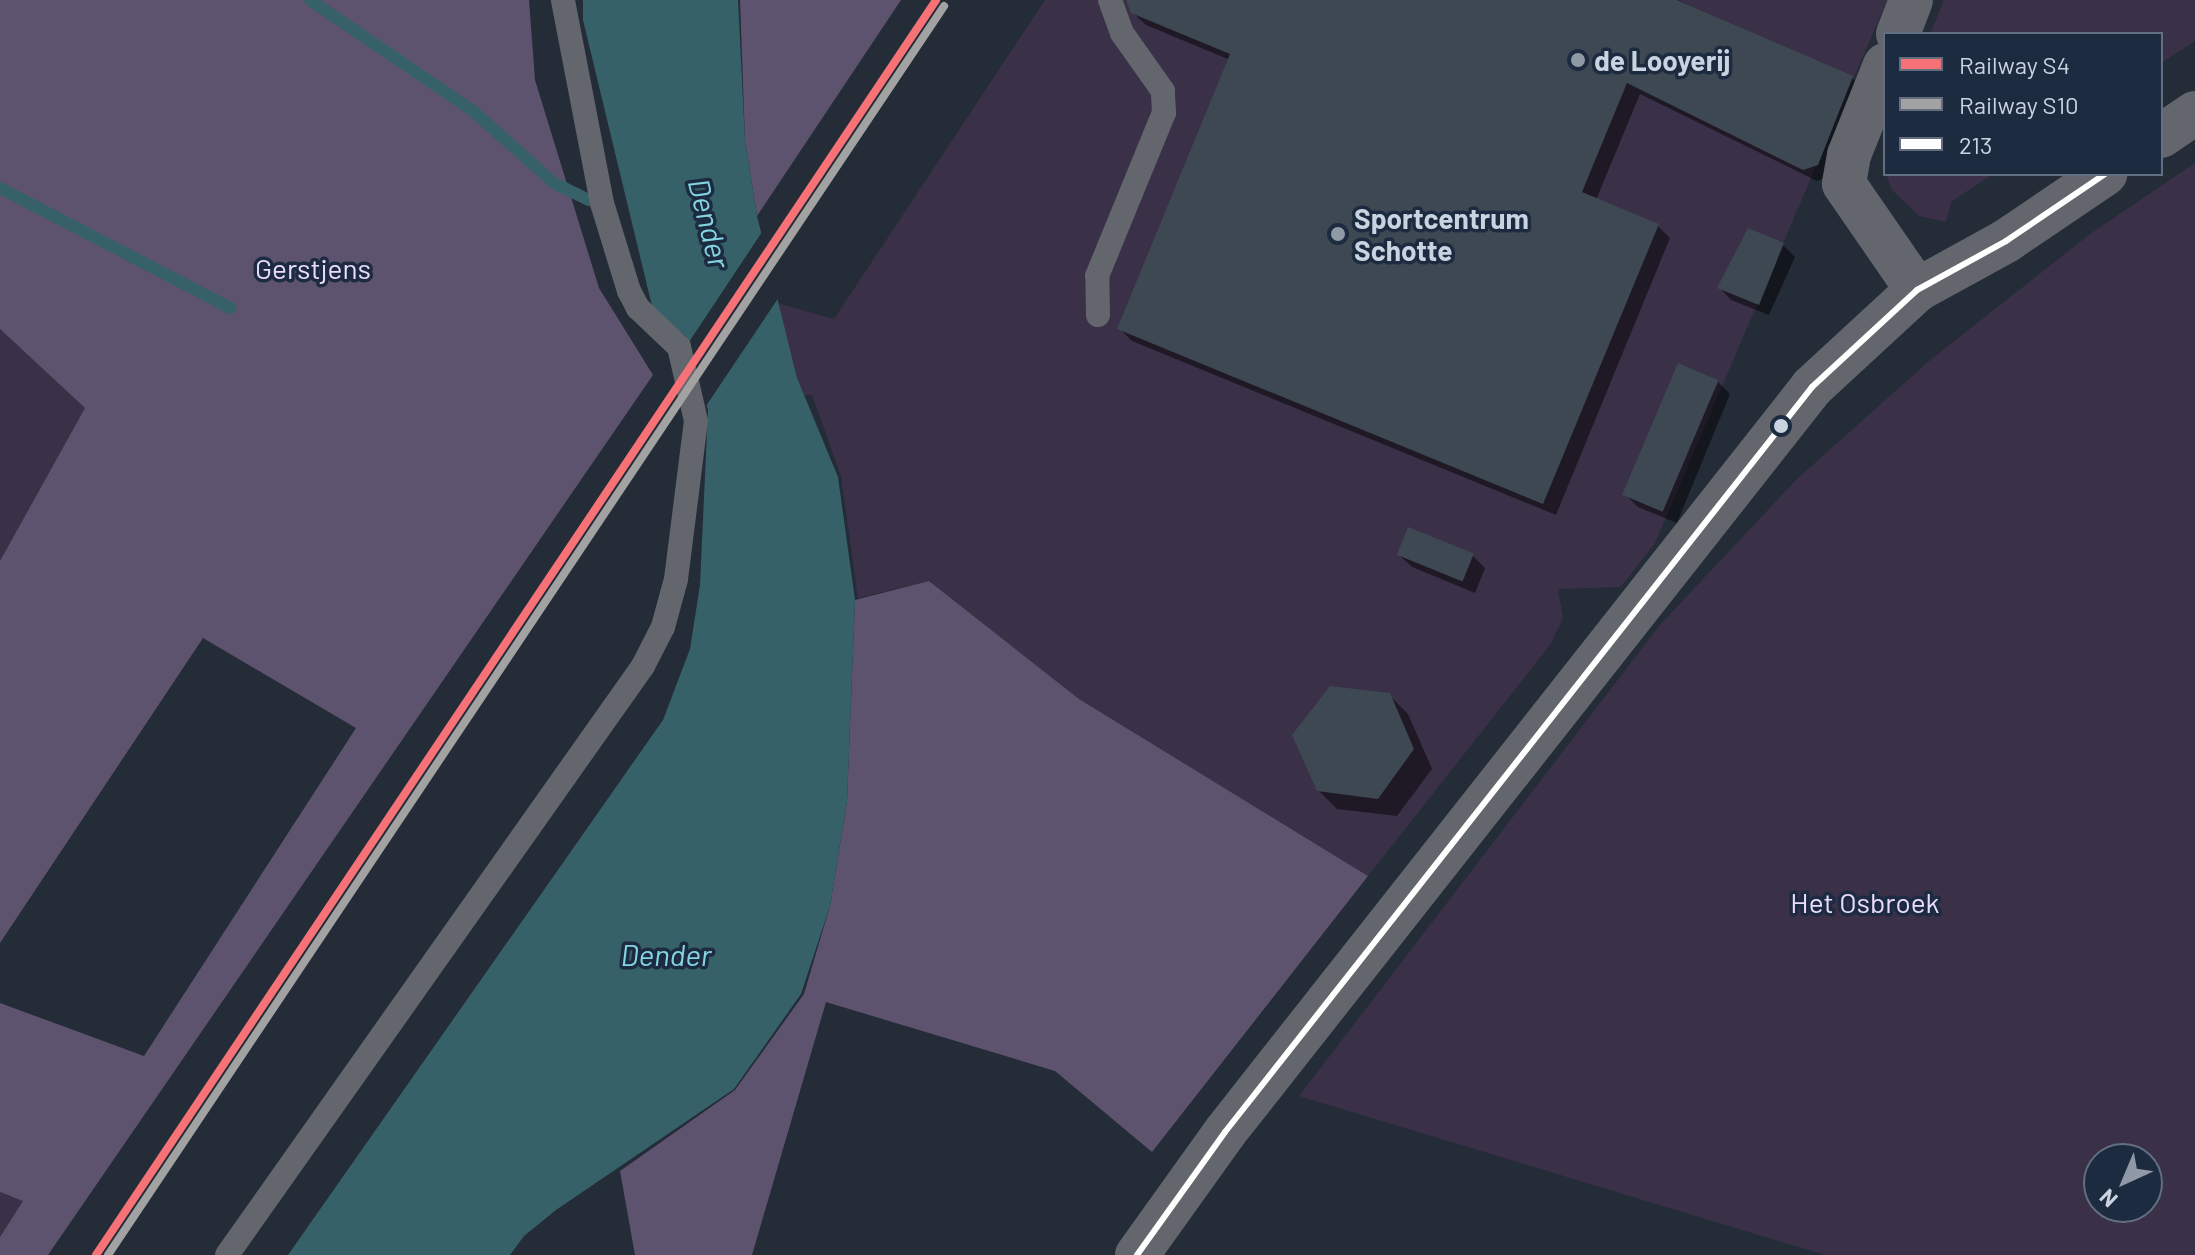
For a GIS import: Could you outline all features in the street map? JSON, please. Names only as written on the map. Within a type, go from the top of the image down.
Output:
[{"type":"street","points":[[1883,70],[1849,155],[1844,184],[1917,290]]},
{"type":"street","points":[[2163,135],[2195,113]]},
{"type":"street","points":[[1137,1255],[1225,1132],[1757,452],[1812,387],[1917,290],[2006,241],[2102,176]]},
{"type":"lane","points":[[227,1255],[643,666],[663,627],[676,579],[696,421],[679,347],[652,322],[629,291],[602,203],[563,0]]},
{"type":"lane","points":[[1098,315],[1097,276],[1164,113],[1163,91],[1122,33],[1110,0]]},
{"type":"green space","name":"Gerstjens","points":[[0,0],[529,0],[535,80],[599,288],[653,375],[48,1255],[0,1255],[0,1237],[23,1201],[0,1192],[0,1003],[144,1056],[356,728],[203,638],[0,943],[0,561],[85,408],[0,329]]},
{"type":"green space","points":[[740,0],[901,0],[757,216],[745,140]]},
{"type":"green space","name":"Sportcentrum Schotte","points":[[1045,0],[1887,0],[1655,543],[1621,587],[1558,589],[1563,618],[1550,645],[1368,876],[1079,699],[929,581],[858,598],[841,476],[812,395],[803,395],[777,303],[834,319]]},
{"type":"green space","points":[[1944,0],[2195,0],[2195,41],[2163,62],[2163,32],[1931,32]]},
{"type":"green space","name":"Het Osbroek","points":[[2195,163],[2195,1255],[1825,1255],[1299,1096],[1659,626],[1797,479],[1929,361],[2090,234]]},
{"type":"green space","points":[[1887,176],[1990,176],[1951,202],[1946,222],[1919,216],[1892,190]]},
{"type":"green space","points":[[0,329],[85,408],[0,561]]},
{"type":"green space","points":[[929,581],[1079,699],[1368,876],[1152,1152],[1055,1071],[826,1002],[752,1255],[635,1255],[620,1171],[735,1090],[804,994],[830,906],[847,801],[855,600]]},
{"type":"green space","points":[[0,1192],[24,1201],[0,1237]]},
{"type":"water","name":"Dender","points":[[583,0],[738,0],[745,140],[757,216],[797,378],[838,477],[855,600],[847,801],[830,906],[801,994],[734,1089],[556,1210],[524,1236],[510,1255],[288,1255],[663,720],[690,649],[700,585],[708,410],[686,337],[652,306],[583,20]]},
{"type":"pier","points":[[764,229],[779,297],[704,409],[685,348]]},
{"type":"building","points":[[1126,0],[1677,0],[1853,76],[1818,165],[1803,170],[1627,83],[1582,192],[1659,224],[1543,504],[1117,329],[1230,54],[1131,13]]},
{"type":"building","points":[[1748,228],[1784,243],[1759,305],[1717,288]]},
{"type":"building","points":[[1678,363],[1719,380],[1663,512],[1622,495]]},
{"type":"building","points":[[1408,527],[1474,554],[1463,581],[1397,555]]},
{"type":"building","points":[[1330,686],[1390,693],[1414,749],[1378,799],[1317,791],[1292,735]]},
{"type":"waterway","points":[[310,0],[472,110],[554,183],[589,200]]},
{"type":"waterway","points":[[0,188],[231,308]]},
{"type":"rail line","name":"S4","points":[[96,1255],[936,0]]},
{"type":"rail line","name":"S10","points":[[108,1255],[944,6]]},
{"type":"transit line","name":"213","points":[[1137,1255],[1225,1132],[1812,387],[1917,290],[2006,241],[2102,176]]},
{"type":"place","name":"de Looyerij","points":[[1578,60]]},
{"type":"place","name":"Sportcentrum Schotte","points":[[1338,234]]}]
